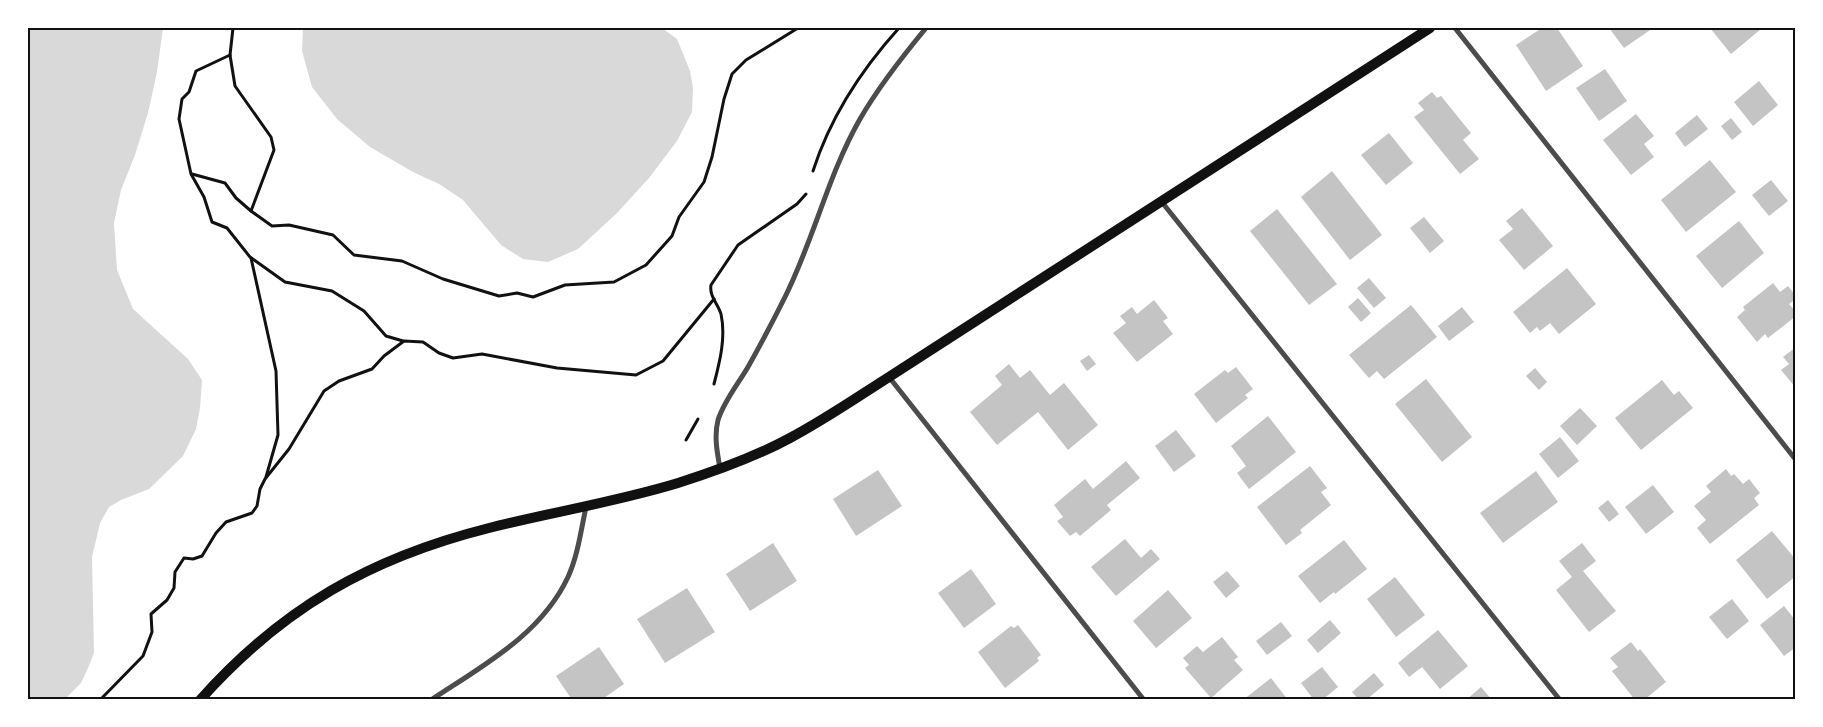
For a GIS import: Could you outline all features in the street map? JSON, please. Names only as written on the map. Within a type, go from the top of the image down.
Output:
[{"type":"main road","points":[[200,700],[239,659],[289,617],[339,585],[384,562],[436,543],[489,528],[586,507],[679,482],[720,468],[800,433],[1430,28]]},
{"type":"street","points":[[720,468],[716,442],[721,412],[753,359],[794,279],[835,172],[860,120],[890,73],[926,28]]},
{"type":"street","points":[[1455,28],[1796,460]]},
{"type":"street","points":[[1161,201],[1560,700]]},
{"type":"street","points":[[889,377],[1144,700]]},
{"type":"street","points":[[431,700],[499,656],[540,619],[551,606],[568,577],[578,547],[586,507]]},
{"type":"path","points":[[233,28],[230,55],[235,86],[271,137],[274,150],[250,211]]},
{"type":"path","points":[[191,174],[226,183],[236,198],[250,211],[272,226],[289,225],[333,235],[354,255],[402,261],[443,279],[499,296],[517,294],[533,296],[565,285],[614,282],[646,265],[672,236],[678,217],[704,182],[732,74],[746,60],[798,28]]},
{"type":"path","points":[[811,179],[819,152],[834,121],[874,59],[899,28]]},
{"type":"path","points":[[230,55],[196,71],[189,92],[182,99],[180,119],[191,174],[204,196],[212,222],[227,228],[250,257],[285,282],[332,291],[364,311],[386,336],[404,341],[423,342],[439,353],[452,358],[482,354],[557,368],[636,375],[663,361],[714,299]]},
{"type":"path","points":[[714,385],[722,345],[720,314],[710,291],[710,285],[738,245],[797,204],[807,192]]},
{"type":"path","points":[[100,700],[143,656],[152,632],[151,614],[167,600],[174,588],[175,572],[184,558],[192,559],[202,556],[216,533],[226,522],[252,513],[256,506],[278,435],[276,371],[250,257]]},
{"type":"path","points":[[265,479],[289,449],[324,392],[339,381],[372,369],[384,356],[404,341]]},
{"type":"path","points":[[686,440],[702,411]]},
{"type":"shaded area","points":[[28,28],[163,28],[157,72],[148,113],[135,155],[121,190],[114,223],[117,270],[133,309],[188,359],[202,380],[196,429],[183,456],[149,489],[109,507],[100,523],[92,557],[94,653],[81,683],[65,699],[28,699]]},
{"type":"shaded area","points":[[303,28],[662,28],[677,39],[690,71],[693,88],[692,112],[677,141],[649,178],[616,214],[578,249],[548,262],[523,259],[501,245],[463,200],[439,184],[413,172],[370,147],[337,119],[312,87],[302,51]]},
{"type":"building","points":[[1542,28],[1557,28],[1583,66],[1546,91],[1516,45]]},
{"type":"building","points":[[1609,28],[1653,28],[1624,48]]},
{"type":"building","points":[[1710,28],[1760,28],[1761,29],[1731,54]]},
{"type":"building","points":[[1605,69],[1627,101],[1599,121],[1576,88]]},
{"type":"building","points":[[1759,81],[1778,105],[1753,126],[1734,102]]},
{"type":"building","points":[[1432,92],[1437,98],[1441,96],[1471,133],[1463,140],[1479,159],[1460,174],[1414,117],[1424,110],[1418,103]]},
{"type":"building","points":[[1636,114],[1654,136],[1644,144],[1654,157],[1631,175],[1603,140]]},
{"type":"building","points":[[1697,115],[1708,129],[1685,147],[1675,133]]},
{"type":"building","points":[[1731,118],[1742,132],[1732,140],[1721,126]]},
{"type":"building","points":[[1389,133],[1413,163],[1386,185],[1361,155]]},
{"type":"building","points":[[1710,160],[1736,192],[1686,232],[1661,200]]},
{"type":"building","points":[[1332,171],[1382,235],[1350,260],[1301,197]]},
{"type":"building","points":[[1771,180],[1788,201],[1769,216],[1752,195]]},
{"type":"building","points":[[1522,208],[1553,246],[1524,270],[1499,240],[1513,229],[1506,221]]},
{"type":"building","points":[[1277,209],[1337,284],[1309,305],[1250,231]]},
{"type":"building","points":[[1424,217],[1444,241],[1430,253],[1410,228]]},
{"type":"building","points":[[1739,221],[1764,253],[1722,288],[1696,256]]},
{"type":"building","points":[[1567,268],[1596,304],[1559,334],[1550,323],[1540,331],[1537,327],[1530,333],[1513,312]]},
{"type":"building","points":[[1369,278],[1386,298],[1374,308],[1357,288]]},
{"type":"building","points":[[1773,283],[1780,292],[1788,286],[1796,296],[1796,299],[1789,304],[1796,312],[1796,316],[1768,338],[1765,334],[1757,342],[1737,317],[1745,310],[1743,307]]},
{"type":"building","points":[[1358,298],[1371,313],[1361,322],[1348,307]]},
{"type":"building","points":[[1154,300],[1168,318],[1163,321],[1173,334],[1137,362],[1113,333],[1126,323],[1120,316],[1132,307],[1137,314]]},
{"type":"building","points":[[1411,305],[1437,337],[1384,379],[1377,371],[1369,378],[1349,355]]},
{"type":"building","points":[[1462,307],[1474,322],[1449,341],[1438,326]]},
{"type":"building","points":[[1796,347],[1796,388],[1781,370],[1789,364],[1783,357]]},
{"type":"building","points":[[1089,355],[1096,364],[1087,371],[1080,361]]},
{"type":"building","points":[[1009,364],[1020,378],[1030,370],[1050,395],[1064,383],[1098,425],[1068,450],[1038,412],[997,445],[970,412],[1002,385],[995,376]]},
{"type":"building","points":[[1236,367],[1253,389],[1245,395],[1248,398],[1216,423],[1194,394],[1225,370],[1228,373]]},
{"type":"building","points":[[1535,368],[1547,382],[1539,390],[1526,376]]},
{"type":"building","points":[[1426,379],[1472,437],[1442,462],[1395,404]]},
{"type":"building","points":[[1662,380],[1674,395],[1679,391],[1693,408],[1641,450],[1615,418]]},
{"type":"building","points":[[1580,408],[1597,426],[1577,445],[1560,426]]},
{"type":"building","points":[[1268,416],[1296,452],[1249,489],[1237,473],[1246,466],[1231,446]]},
{"type":"building","points":[[1176,430],[1196,456],[1174,472],[1155,446]]},
{"type":"building","points":[[1560,437],[1579,461],[1558,478],[1539,454]]},
{"type":"building","points":[[1126,461],[1140,478],[1107,505],[1111,510],[1080,536],[1076,532],[1070,536],[1057,521],[1063,517],[1054,505],[1085,479],[1093,489]]},
{"type":"building","points":[[1310,466],[1327,488],[1321,492],[1331,505],[1300,530],[1302,533],[1286,545],[1257,507]]},
{"type":"building","points":[[1726,469],[1731,476],[1734,474],[1743,484],[1749,479],[1760,493],[1754,498],[1759,505],[1710,544],[1697,528],[1706,520],[1694,506],[1711,492],[1706,486]]},
{"type":"building","points":[[878,470],[902,506],[856,536],[833,499]]},
{"type":"building","points":[[1536,471],[1558,502],[1503,543],[1480,513]]},
{"type":"building","points":[[1653,485],[1674,512],[1646,534],[1625,507]]},
{"type":"building","points":[[1608,500],[1619,514],[1609,522],[1598,508]]},
{"type":"building","points":[[1772,531],[1796,560],[1796,576],[1767,599],[1736,560]]},
{"type":"building","points":[[1125,539],[1141,558],[1151,549],[1160,559],[1116,596],[1091,567]]},
{"type":"building","points":[[1344,540],[1367,569],[1320,603],[1298,576]]},
{"type":"building","points":[[773,543],[797,581],[750,611],[726,574]]},
{"type":"building","points":[[1582,543],[1596,561],[1583,571],[1616,611],[1589,632],[1556,590],[1572,577],[1559,561]]},
{"type":"building","points":[[971,569],[996,604],[964,628],[938,593]]},
{"type":"building","points":[[1227,571],[1240,586],[1226,598],[1213,582]]},
{"type":"building","points":[[1395,577],[1425,615],[1396,637],[1367,599]]},
{"type":"building","points":[[687,588],[715,632],[665,663],[637,619]]},
{"type":"building","points":[[1168,590],[1192,618],[1156,648],[1133,621]]},
{"type":"building","points":[[1732,599],[1749,621],[1727,639],[1709,617]]},
{"type":"building","points":[[1784,606],[1796,621],[1796,647],[1784,656],[1760,625]]},
{"type":"building","points":[[1330,620],[1341,633],[1318,653],[1307,640]]},
{"type":"building","points":[[1281,622],[1292,636],[1267,655],[1256,641]]},
{"type":"building","points":[[1018,625],[1041,655],[1037,658],[1039,661],[1005,688],[978,652],[1011,626],[1014,628]]},
{"type":"building","points":[[1438,630],[1468,666],[1440,689],[1422,667],[1409,677],[1398,663]]},
{"type":"building","points":[[1222,637],[1238,657],[1234,660],[1243,670],[1211,698],[1185,668],[1189,665],[1183,658],[1197,646],[1203,652]]},
{"type":"building","points":[[1631,642],[1638,651],[1640,649],[1666,682],[1644,700],[1635,700],[1612,671],[1618,667],[1610,658]]},
{"type":"building","points":[[599,647],[624,684],[601,700],[572,700],[556,676]]},
{"type":"building","points":[[1322,667],[1338,687],[1322,700],[1314,700],[1301,683]]},
{"type":"building","points":[[1374,673],[1384,685],[1366,700],[1359,700],[1352,692]]},
{"type":"building","points":[[1271,678],[1288,700],[1243,700]]},
{"type":"building","points":[[1481,687],[1492,700],[1466,700]]}]
